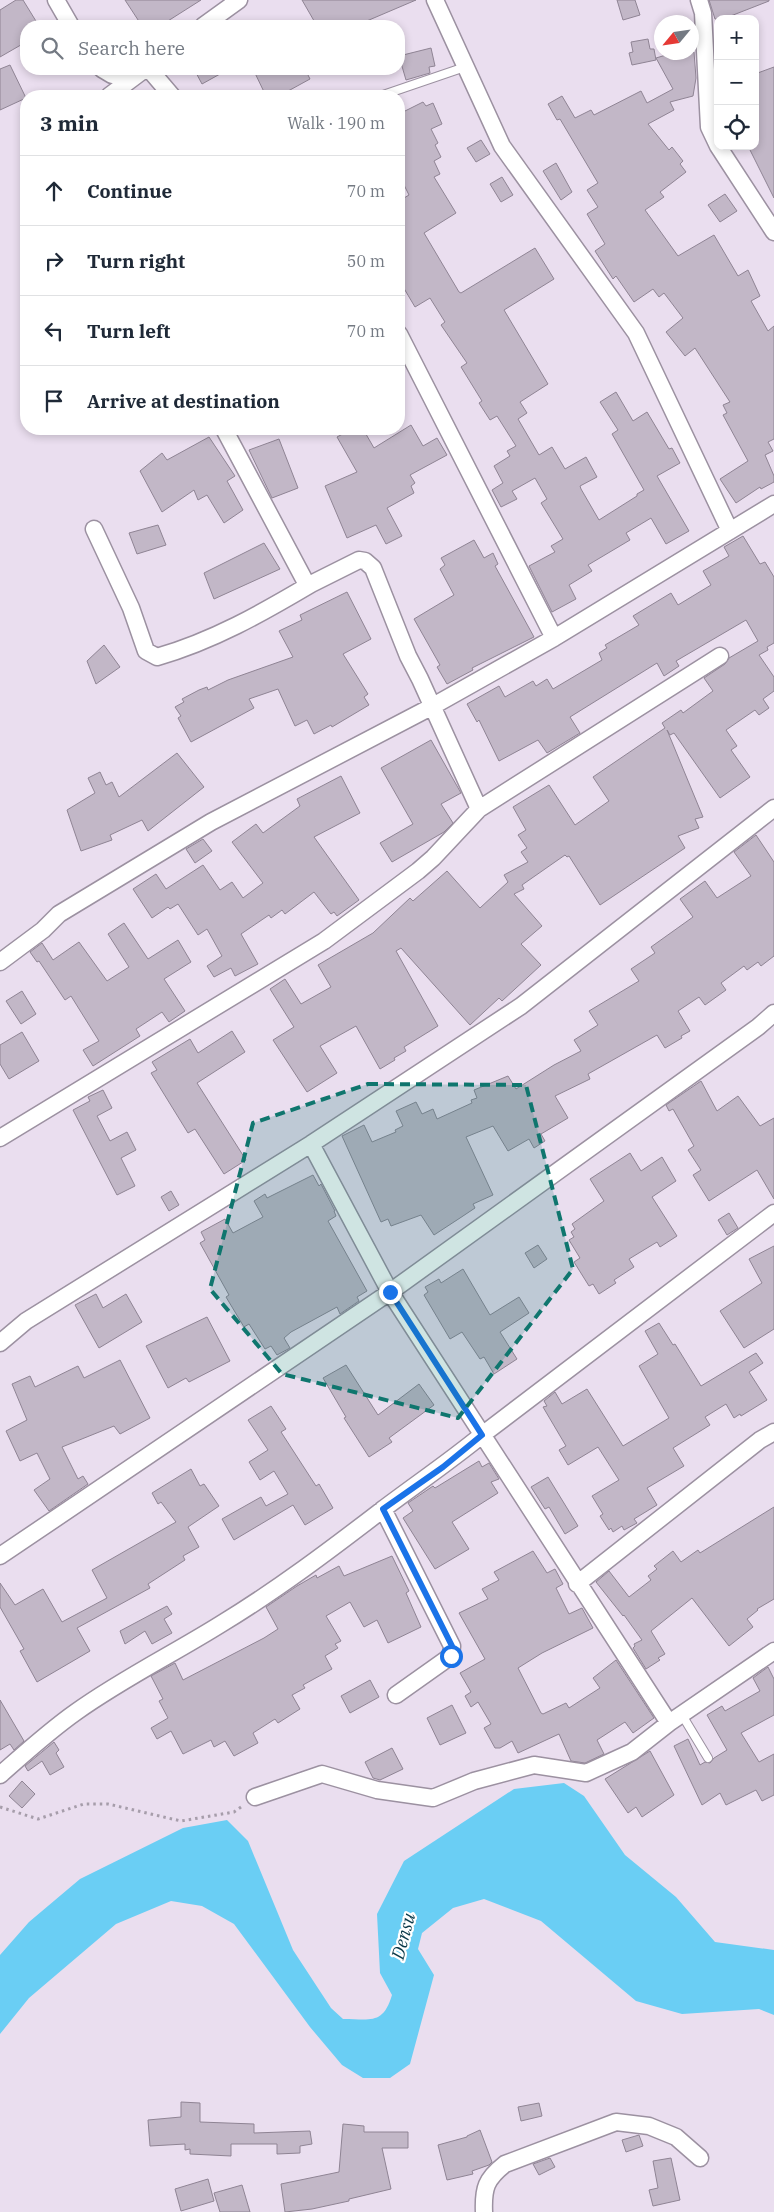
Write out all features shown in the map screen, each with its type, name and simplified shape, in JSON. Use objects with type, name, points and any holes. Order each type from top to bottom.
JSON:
[{"type":"street","points":[[56,0],[68,20]]},
{"type":"street","points":[[211,20],[239,0]]},
{"type":"street","points":[[435,0],[508,156],[636,333],[730,531]]},
{"type":"street","points":[[699,0],[703,13],[709,127],[714,138]]},
{"type":"street","points":[[117,90],[137,75]]},
{"type":"street","points":[[149,75],[166,90]]},
{"type":"street","points":[[721,150],[774,232]]},
{"type":"street","points":[[405,346],[554,638]]},
{"type":"street","points":[[227,435],[301,575],[305,581],[311,584]]},
{"type":"street","points":[[0,962],[43,930],[59,914],[211,822],[433,706],[554,638],[774,504]]},
{"type":"street","points":[[94,529],[131,608],[146,651],[157,658],[176,652],[248,621],[311,584],[359,560],[373,568],[408,656],[433,706],[479,809]]},
{"type":"street","points":[[0,1138],[324,941],[418,871],[433,858],[479,809],[720,656]]},
{"type":"street","points":[[0,1343],[26,1320],[311,1144],[521,1006],[774,808]]},
{"type":"street","points":[[0,1556],[390,1292],[750,1033],[774,1013]]},
{"type":"street","points":[[311,1144],[390,1292],[577,1584],[675,1719]]},
{"type":"street","points":[[0,1775],[49,1732],[77,1711],[149,1665],[222,1624],[333,1548],[383,1509],[443,1467],[482,1435],[774,1213]]},
{"type":"street","points":[[577,1584],[745,1452],[774,1432]]},
{"type":"street","points":[[383,1509],[452,1646],[451,1656],[396,1695]]},
{"type":"street","points":[[255,1797],[322,1774],[377,1790],[433,1798],[474,1781],[534,1765],[586,1773],[632,1752],[675,1719],[774,1651]]},
{"type":"street","points":[[484,2212],[484,2191],[492,2174],[505,2164],[616,2122],[656,2128],[676,2138],[700,2158]]},
{"type":"lane","points":[[398,90],[466,67]]},
{"type":"lane","points":[[675,1719],[708,1758]]},
{"type":"path","points":[[0,1807],[38,1820],[84,1804],[108,1804],[181,1821],[234,1812],[255,1797]]},
{"type":"highlighted area","points":[[368,1084],[526,1085],[573,1269],[458,1418],[282,1374],[210,1289],[253,1123]]},
{"type":"water","name":"Densu","points":[[564,1783],[584,1796],[625,1855],[676,1897],[715,1942],[774,1950],[774,2015],[759,2009],[682,2014],[636,2001],[541,1921],[484,1899],[453,1908],[422,1933],[418,1949],[434,1975],[410,2064],[390,2078],[363,2078],[342,2065],[310,2027],[234,1924],[202,1906],[171,1901],[116,1924],[29,1998],[0,2034],[0,1955],[29,1922],[80,1879],[183,1828],[227,1820],[248,1841],[293,1950],[331,2008],[343,2019],[368,2019],[380,2016],[392,1995],[380,1973],[377,1914],[404,1861],[514,1789]]},
{"type":"building","points":[[16,0],[23,0],[35,20],[20,20],[20,45],[0,57],[0,10]]},
{"type":"building","points":[[125,0],[201,0],[169,20],[138,20]]},
{"type":"building","points":[[302,0],[416,0],[369,20],[314,20]]},
{"type":"building","points":[[617,0],[635,0],[640,15],[623,20]]},
{"type":"building","points":[[709,0],[769,0],[733,15],[714,16]]},
{"type":"building","points":[[648,39],[650,49],[654,49],[654,60],[656,60],[632,65],[629,53],[633,52],[631,42]]},
{"type":"building","points":[[431,48],[435,66],[429,67],[430,73],[406,80],[405,54]]},
{"type":"building","points":[[657,60],[695,60],[696,78],[693,96],[670,102],[674,110],[648,124],[669,150],[672,147],[683,161],[680,164],[686,172],[660,192],[664,197],[645,210],[678,256],[714,235],[738,276],[748,270],[760,296],[751,301],[768,331],[774,326],[774,439],[768,442],[773,451],[765,455],[774,476],[774,482],[761,489],[760,487],[736,503],[720,479],[748,461],[723,415],[727,413],[723,405],[730,402],[695,348],[685,356],[666,332],[683,318],[664,293],[659,297],[653,289],[634,302],[616,276],[613,279],[595,251],[605,244],[587,214],[598,207],[587,190],[598,183],[560,119],[557,120],[548,104],[562,96],[575,118],[591,110],[594,115],[641,91],[647,103],[673,89]]},
{"type":"building","points":[[10,65],[22,90],[20,90],[20,101],[0,110],[0,69]]},
{"type":"building","points":[[774,67],[774,198],[750,150],[759,150],[759,73]]},
{"type":"building","points":[[197,75],[218,75],[202,84]]},
{"type":"building","points":[[256,75],[308,75],[310,79],[290,90],[263,90]]},
{"type":"building","points":[[423,102],[426,106],[433,103],[442,124],[431,129],[438,143],[435,145],[441,157],[434,161],[440,174],[434,177],[456,213],[424,233],[459,292],[461,293],[535,248],[554,279],[504,310],[548,384],[520,402],[527,413],[518,419],[539,455],[552,447],[565,469],[586,457],[597,477],[580,486],[599,520],[637,496],[637,494],[644,490],[612,434],[618,430],[600,402],[616,392],[633,421],[647,412],[669,449],[672,448],[680,463],[657,476],[689,531],[666,544],[651,518],[626,533],[630,540],[588,565],[592,571],[569,585],[576,599],[552,612],[529,566],[555,552],[551,546],[563,539],[541,503],[547,499],[535,478],[512,491],[517,499],[501,507],[492,490],[503,483],[494,466],[510,456],[507,451],[516,446],[497,416],[490,420],[479,403],[482,401],[461,367],[467,363],[441,325],[445,322],[430,298],[415,307],[405,290],[405,197],[409,195],[405,187],[405,111]]},
{"type":"building","points":[[481,140],[490,154],[476,162],[467,148]]},
{"type":"building","points":[[556,163],[572,192],[561,200],[543,171]]},
{"type":"building","points":[[502,177],[513,195],[501,202],[490,184]]},
{"type":"building","points":[[725,194],[737,211],[720,222],[708,205]]},
{"type":"building","points":[[411,425],[423,446],[437,438],[447,455],[410,475],[415,483],[411,486],[414,493],[387,508],[402,536],[386,544],[376,525],[347,538],[325,486],[357,472],[337,437],[341,435],[366,435],[374,448],[395,435],[405,435],[405,429]]},
{"type":"building","points":[[209,437],[235,476],[227,481],[243,510],[224,523],[207,495],[198,500],[194,490],[162,512],[140,471],[162,453],[167,460]]},
{"type":"building","points":[[279,439],[298,488],[272,498],[249,450]]},
{"type":"building","points":[[158,525],[166,545],[137,554],[129,533]]},
{"type":"building","points":[[743,536],[760,564],[765,562],[774,577],[774,643],[767,647],[768,650],[759,655],[774,677],[774,691],[763,699],[769,708],[759,715],[755,710],[726,730],[737,746],[731,750],[750,777],[720,798],[674,733],[670,735],[667,730],[703,817],[695,819],[699,828],[678,836],[685,848],[600,905],[569,856],[565,855],[522,885],[524,889],[514,894],[542,926],[521,944],[541,965],[502,1001],[499,998],[470,1025],[401,948],[396,951],[438,1026],[404,1047],[406,1051],[380,1069],[356,1026],[320,1046],[337,1073],[307,1092],[273,1040],[294,1027],[270,989],[285,979],[301,1004],[331,987],[318,965],[373,933],[410,898],[413,901],[447,871],[480,908],[508,882],[504,875],[528,862],[521,852],[527,848],[518,835],[526,830],[513,807],[549,785],[575,825],[609,801],[593,777],[665,728],[662,723],[681,710],[683,713],[713,691],[704,678],[725,664],[729,658],[758,641],[746,620],[676,661],[679,666],[664,676],[657,663],[570,717],[580,733],[547,753],[538,740],[499,761],[479,720],[477,722],[467,704],[499,686],[505,697],[533,681],[536,686],[547,679],[553,689],[602,660],[599,653],[607,648],[605,645],[639,625],[633,616],[671,593],[678,605],[711,585],[703,571],[729,556],[724,547]]},
{"type":"building","points":[[474,540],[484,558],[493,553],[498,564],[495,566],[534,637],[472,668],[473,670],[447,684],[437,667],[440,665],[414,619],[454,595],[440,569],[445,565],[441,558]]},
{"type":"building","points":[[264,543],[280,569],[214,599],[204,573]]},
{"type":"building","points":[[347,592],[371,639],[343,654],[368,694],[364,697],[369,705],[332,727],[331,725],[314,734],[307,720],[295,726],[278,689],[249,699],[254,708],[191,742],[178,718],[181,716],[175,707],[184,702],[182,699],[199,690],[207,687],[208,690],[228,680],[293,657],[279,631],[302,620],[300,615]]},
{"type":"building","points":[[104,645],[120,667],[96,684],[87,661]]},
{"type":"building","points":[[431,740],[461,793],[441,804],[453,823],[444,832],[392,862],[380,843],[413,824],[381,768]]},
{"type":"building","points":[[177,753],[204,787],[148,831],[142,820],[110,835],[112,840],[81,851],[67,810],[95,793],[88,778],[100,772],[106,785],[112,782],[119,797]]},
{"type":"building","points":[[341,776],[360,813],[314,837],[359,900],[337,916],[334,912],[331,914],[314,892],[285,914],[282,910],[271,918],[269,915],[241,934],[258,964],[235,976],[231,968],[214,977],[207,966],[222,956],[207,929],[198,935],[178,904],[170,909],[168,907],[152,918],[133,889],[156,874],[166,889],[203,865],[220,890],[232,882],[243,898],[263,883],[232,842],[256,824],[263,833],[300,806],[297,799]]},
{"type":"building","points":[[756,835],[774,862],[774,956],[761,966],[758,962],[747,970],[744,966],[721,983],[726,990],[705,1005],[699,997],[678,1011],[690,1031],[681,1036],[682,1038],[665,1048],[657,1035],[588,1074],[590,1079],[555,1096],[568,1118],[541,1134],[545,1141],[534,1148],[529,1139],[508,1151],[493,1126],[466,1137],[493,1195],[473,1204],[475,1208],[434,1235],[421,1215],[391,1226],[388,1219],[381,1222],[342,1136],[364,1125],[372,1142],[396,1132],[395,1130],[403,1126],[396,1111],[416,1102],[422,1114],[433,1109],[437,1119],[472,1103],[471,1100],[477,1098],[474,1090],[508,1076],[516,1089],[554,1065],[581,1051],[574,1040],[598,1025],[589,1011],[639,981],[631,969],[655,953],[651,947],[693,917],[680,899],[705,881],[717,898],[751,876],[734,852]]},
{"type":"building","points":[[203,839],[212,851],[195,863],[186,849]]},
{"type":"building","points":[[124,923],[148,959],[178,940],[191,962],[164,979],[185,1011],[169,1022],[162,1012],[136,1029],[140,1036],[93,1066],[83,1050],[99,1041],[71,996],[65,1000],[39,961],[37,962],[30,952],[42,943],[53,960],[79,942],[107,981],[129,967],[108,934]]},
{"type":"building","points":[[22,991],[36,1014],[21,1024],[6,1001]]},
{"type":"building","points":[[232,1031],[245,1052],[197,1083],[246,1160],[224,1174],[195,1129],[188,1133],[151,1073],[157,1070],[152,1062],[190,1039],[198,1053]]},
{"type":"building","points":[[22,1032],[39,1061],[9,1079],[0,1064],[0,1045]]},
{"type":"building","points":[[701,1081],[717,1111],[738,1096],[760,1126],[774,1118],[774,1199],[757,1170],[709,1201],[693,1175],[701,1170],[688,1150],[694,1146],[673,1109],[669,1111],[666,1105]]},
{"type":"building","points":[[103,1090],[112,1108],[97,1116],[110,1141],[127,1132],[136,1150],[121,1158],[135,1186],[117,1195],[73,1110],[90,1101],[88,1097]]},
{"type":"building","points":[[630,1153],[641,1171],[662,1157],[676,1181],[652,1197],[677,1236],[660,1247],[657,1242],[629,1259],[634,1267],[614,1280],[616,1283],[599,1294],[593,1284],[589,1286],[574,1262],[580,1258],[569,1240],[574,1237],[571,1232],[575,1229],[572,1224],[604,1201],[590,1179]]},
{"type":"building","points":[[313,1175],[319,1186],[321,1184],[335,1211],[336,1216],[328,1221],[367,1291],[357,1297],[359,1301],[340,1314],[337,1307],[291,1332],[284,1338],[290,1348],[277,1355],[271,1346],[265,1349],[249,1324],[244,1327],[226,1297],[229,1295],[200,1243],[205,1240],[201,1232],[225,1219],[233,1233],[263,1217],[254,1201],[265,1194],[267,1198]]},
{"type":"building","points":[[171,1191],[179,1205],[169,1211],[161,1197]]},
{"type":"building","points":[[729,1213],[738,1228],[727,1235],[718,1220]]},
{"type":"building","points":[[538,1245],[547,1259],[534,1268],[525,1253]]},
{"type":"building","points":[[774,1246],[774,1329],[744,1348],[720,1311],[762,1283],[749,1259]]},
{"type":"building","points":[[463,1269],[490,1315],[519,1297],[529,1313],[500,1332],[517,1359],[494,1374],[484,1357],[480,1359],[462,1332],[450,1339],[424,1295],[428,1292],[425,1287],[439,1279],[441,1283]]},
{"type":"building","points":[[96,1294],[103,1308],[126,1294],[142,1322],[99,1348],[75,1305]]},
{"type":"building","points":[[207,1317],[230,1361],[189,1382],[186,1378],[168,1388],[146,1346]]},
{"type":"building","points":[[659,1323],[673,1345],[675,1344],[701,1386],[756,1353],[763,1363],[749,1372],[767,1400],[741,1416],[740,1414],[734,1418],[726,1404],[705,1417],[710,1425],[673,1448],[684,1466],[647,1488],[657,1505],[634,1519],[637,1523],[624,1530],[622,1526],[613,1532],[611,1528],[609,1530],[600,1516],[603,1514],[592,1496],[619,1480],[598,1447],[568,1465],[559,1450],[566,1446],[543,1407],[547,1406],[544,1401],[555,1392],[562,1404],[587,1389],[623,1446],[669,1418],[639,1366],[658,1354],[645,1331]]},
{"type":"building","points":[[120,1360],[150,1418],[120,1434],[114,1426],[62,1447],[78,1479],[83,1476],[88,1484],[49,1511],[34,1490],[50,1479],[37,1453],[20,1461],[6,1431],[27,1420],[12,1384],[30,1376],[35,1387],[78,1366],[84,1378]]},
{"type":"building","points":[[346,1365],[378,1415],[419,1384],[434,1405],[389,1438],[392,1442],[369,1457],[344,1418],[346,1417],[323,1378]]},
{"type":"building","points":[[271,1406],[286,1429],[281,1432],[316,1486],[319,1484],[333,1508],[305,1525],[293,1505],[234,1540],[222,1519],[261,1497],[266,1506],[288,1494],[274,1471],[260,1480],[249,1462],[268,1450],[248,1420]]},
{"type":"building","points":[[479,1461],[482,1467],[489,1463],[499,1479],[491,1482],[498,1493],[452,1522],[469,1549],[435,1569],[403,1518],[413,1511],[408,1503],[433,1486],[435,1488]]},
{"type":"building","points":[[191,1469],[200,1486],[204,1484],[219,1506],[188,1527],[199,1547],[183,1556],[185,1560],[148,1584],[150,1588],[77,1628],[90,1651],[37,1682],[20,1651],[24,1649],[0,1607],[0,1583],[15,1605],[43,1589],[62,1622],[107,1598],[92,1570],[176,1522],[161,1502],[158,1504],[152,1493]]},
{"type":"building","points":[[548,1477],[578,1526],[565,1534],[549,1507],[545,1509],[531,1487]]},
{"type":"building","points":[[774,1507],[774,1599],[757,1609],[747,1619],[753,1627],[729,1646],[692,1598],[651,1631],[665,1654],[658,1658],[660,1660],[646,1669],[633,1648],[634,1644],[642,1640],[596,1582],[609,1571],[629,1597],[651,1580],[648,1576],[657,1569],[654,1566],[673,1551],[681,1562],[698,1550],[700,1553]]},
{"type":"building","points":[[533,1551],[547,1573],[555,1569],[563,1584],[556,1588],[569,1614],[582,1608],[593,1628],[542,1653],[518,1668],[541,1713],[543,1714],[566,1703],[569,1708],[600,1688],[593,1678],[616,1660],[654,1718],[633,1733],[625,1722],[597,1740],[604,1754],[585,1763],[571,1761],[559,1734],[518,1753],[512,1741],[500,1748],[495,1748],[484,1728],[491,1724],[478,1702],[471,1707],[465,1696],[471,1692],[460,1673],[485,1659],[459,1613],[488,1599],[482,1589],[499,1580],[494,1572]]},
{"type":"building","points":[[392,1556],[409,1591],[406,1593],[421,1627],[388,1643],[377,1620],[364,1627],[350,1602],[326,1616],[341,1641],[335,1644],[338,1648],[325,1656],[332,1669],[303,1685],[305,1688],[292,1695],[300,1709],[278,1723],[275,1719],[253,1733],[258,1743],[234,1756],[225,1741],[214,1747],[211,1740],[183,1754],[171,1731],[157,1739],[151,1728],[168,1718],[159,1701],[163,1699],[151,1676],[175,1663],[183,1680],[278,1629],[266,1607],[297,1586],[316,1575],[317,1578],[339,1566],[344,1576]]},
{"type":"building","points":[[167,1606],[172,1614],[164,1619],[172,1633],[152,1644],[145,1631],[125,1644],[120,1631]]},
{"type":"building","points":[[768,1667],[774,1679],[774,1715],[741,1733],[759,1762],[774,1754],[774,1795],[762,1801],[756,1790],[726,1805],[720,1793],[702,1805],[674,1746],[688,1739],[700,1765],[705,1762],[710,1763],[714,1758],[727,1750],[707,1715],[722,1706],[725,1711],[760,1691],[753,1678]]},
{"type":"building","points":[[370,1680],[379,1697],[350,1713],[341,1696]]},
{"type":"building","points":[[0,1700],[24,1741],[14,1750],[10,1744],[0,1750]]},
{"type":"building","points":[[452,1705],[466,1733],[440,1745],[427,1718]]},
{"type":"building","points":[[54,1742],[59,1750],[56,1753],[64,1767],[50,1775],[42,1761],[28,1771],[25,1766]]},
{"type":"building","points":[[392,1748],[403,1769],[380,1780],[373,1778],[365,1762]]},
{"type":"building","points":[[650,1751],[674,1795],[642,1817],[636,1807],[628,1813],[605,1779]]},
{"type":"building","points":[[22,1781],[35,1794],[22,1808],[9,1796]]},
{"type":"building","points":[[181,2102],[200,2103],[200,2122],[254,2124],[254,2133],[310,2131],[312,2144],[300,2146],[300,2153],[277,2154],[277,2144],[231,2144],[231,2156],[190,2154],[190,2149],[185,2150],[185,2144],[150,2146],[148,2120],[181,2117]]},
{"type":"building","points":[[539,2103],[542,2116],[521,2121],[518,2107]]},
{"type":"building","points":[[343,2124],[364,2126],[364,2132],[408,2132],[408,2148],[382,2148],[391,2189],[349,2199],[349,2201],[312,2209],[285,2212],[281,2184],[339,2172]]},
{"type":"building","points":[[480,2130],[492,2162],[489,2165],[472,2171],[473,2174],[447,2180],[438,2145],[467,2137]]},
{"type":"building","points":[[639,2135],[643,2146],[626,2152],[622,2140]]},
{"type":"building","points":[[550,2158],[555,2167],[539,2175],[533,2164]]},
{"type":"building","points":[[671,2158],[680,2200],[653,2206],[649,2190],[658,2188],[653,2161]]},
{"type":"building","points":[[208,2179],[214,2201],[181,2211],[175,2189]]},
{"type":"building","points":[[242,2185],[250,2212],[220,2212],[214,2193]]},
{"type":"route","points":[[390,1292],[482,1435],[443,1467],[383,1509],[452,1646],[451,1656]]}]
